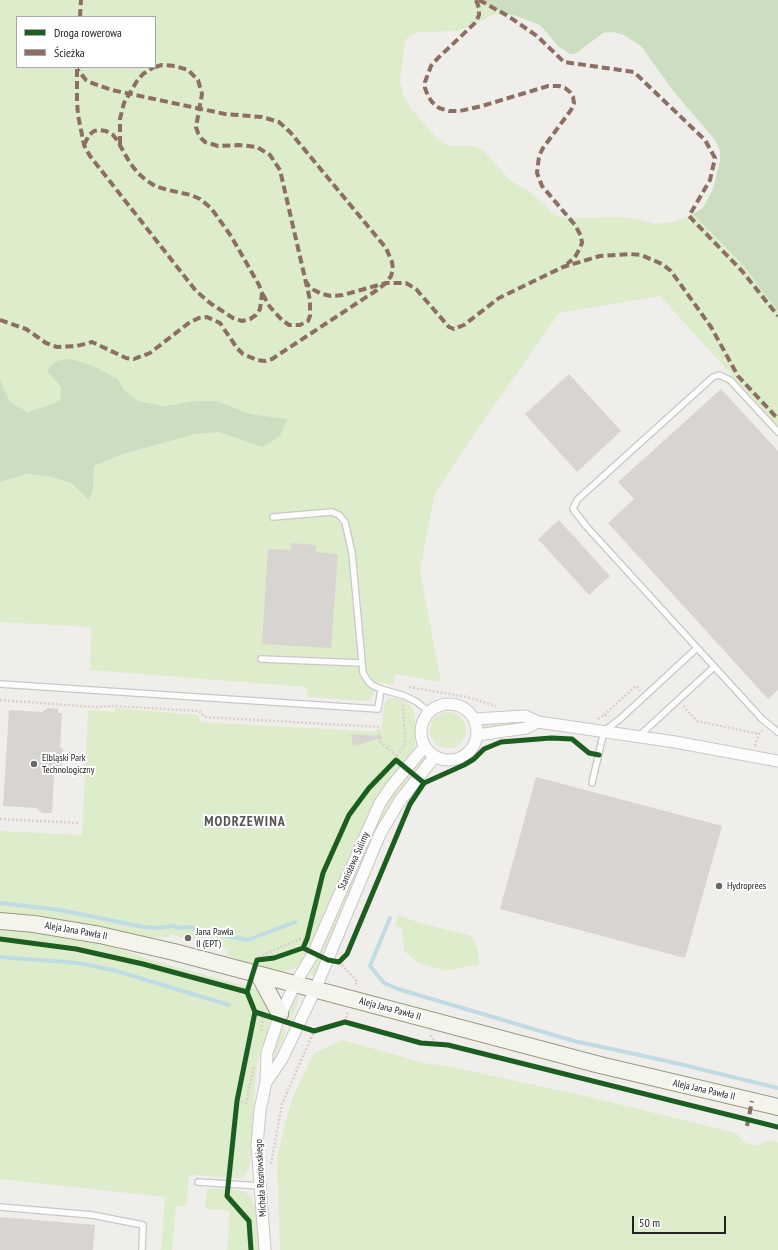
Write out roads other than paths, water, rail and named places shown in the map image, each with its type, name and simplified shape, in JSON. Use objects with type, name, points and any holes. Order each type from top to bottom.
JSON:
[{"type":"street","points":[[448,703],[459,705],[468,710],[474,719],[477,727],[475,744],[462,757],[444,759],[435,756],[429,752],[421,738],[421,728],[424,719],[429,712],[438,706],[448,703]]},
{"type":"street","points":[[474,719],[525,716],[538,722],[675,742],[778,761]]},
{"type":"street","points":[[477,735],[526,728],[538,722]]},
{"type":"street","name":"Stanisława Sulimy","points":[[295,984],[313,954],[380,803],[391,787],[425,746]]},
{"type":"street","name":"Stanisława Sulimy","points":[[315,990],[380,834],[399,802],[435,756]]},
{"type":"street","name":"Aleja Jana Pawła II","points":[[0,921],[34,924],[100,935],[174,952],[258,968],[295,984],[315,990],[600,1065],[778,1107]]},
{"type":"street","points":[[258,968],[280,1014]]},
{"type":"street","name":"Michała Rosnowskiego","points":[[265,1250],[257,1145],[260,1110],[266,1082],[267,1053],[280,1014],[295,984]]},
{"type":"street","name":"Michała Rosnowskiego","points":[[266,1082],[282,1059],[315,990]]},
{"type":"lane","points":[[778,432],[730,380],[719,375],[713,377],[577,500],[573,509],[586,526],[714,667],[762,719],[778,732]]},
{"type":"lane","points":[[273,517],[332,512],[339,515],[345,522],[352,553],[363,673],[368,681],[381,690],[405,696],[417,702],[429,712]]},
{"type":"lane","points":[[592,783],[604,731],[620,719],[697,648]]},
{"type":"lane","points":[[261,659],[362,663]]},
{"type":"lane","points":[[638,737],[714,667]]},
{"type":"lane","points":[[0,684],[378,709],[381,690]]},
{"type":"lane","points":[[198,1182],[260,1186]]},
{"type":"lane","points":[[0,1207],[92,1215],[143,1224],[142,1250]]},
{"type":"waterway","points":[[0,903],[60,910],[144,927],[190,927],[208,933],[248,940],[295,922]]},
{"type":"waterway","points":[[390,918],[370,966],[384,983],[398,989],[574,1041],[667,1061],[778,1088]]},
{"type":"waterway","points":[[0,957],[78,963],[113,970],[229,1005]]},
{"type":"place","name":"Elbląski Park Technologiczny","points":[[34,764]]},
{"type":"place","name":"Hydroprees","points":[[719,886]]},
{"type":"place","name":"Jana Pawła II (EPT)","points":[[188,938]]},
{"type":"district","name":"MODRZEWINA","points":[[245,822]]}]
